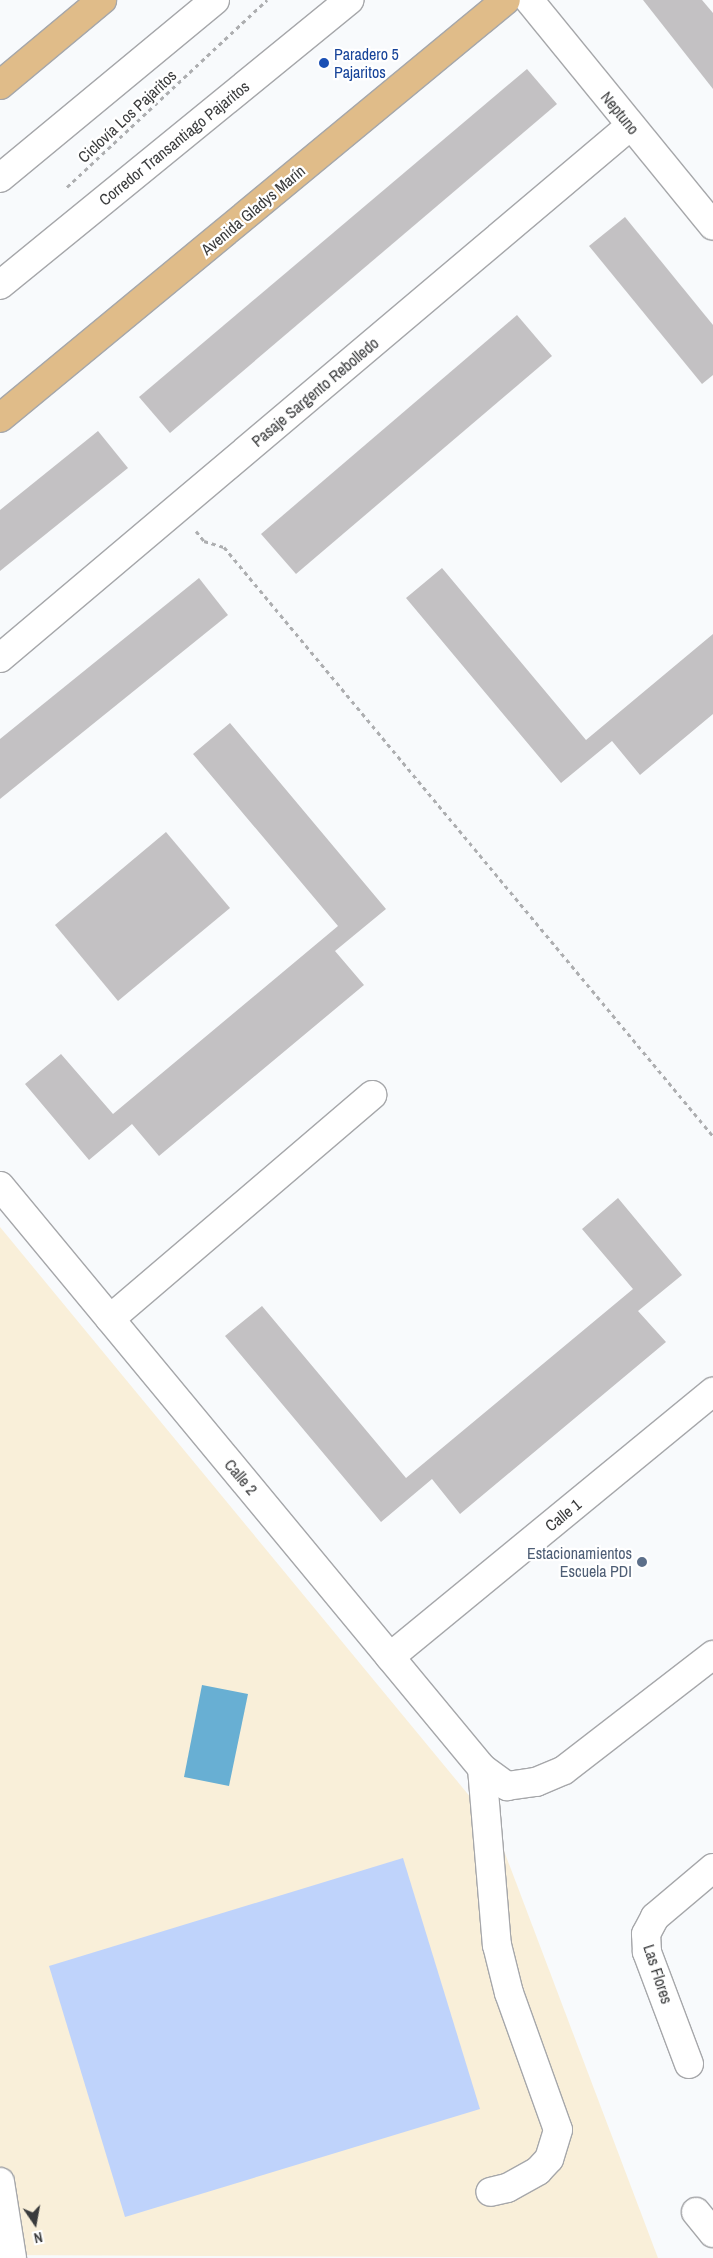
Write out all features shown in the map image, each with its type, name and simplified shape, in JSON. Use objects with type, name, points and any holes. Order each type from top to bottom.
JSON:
[{"type":"main road","points":[[0,85],[102,0]]},
{"type":"main road","name":"Avenida Gladys Marín","points":[[0,418],[506,0]]},
{"type":"street","points":[[0,178],[216,0]]},
{"type":"street","name":"Corredor Transantiago Pajaritos","points":[[0,285],[348,0]]},
{"type":"street","name":"Neptuno","points":[[529,0],[713,226]]},
{"type":"street","name":"Pasaje Sargento Rebolledo","points":[[0,658],[630,126]]},
{"type":"street","points":[[110,1319],[372,1095]]},
{"type":"street","name":"Calle 2","points":[[0,1186],[482,1768],[507,1786],[551,1778],[713,1655]]},
{"type":"street","name":"Calle 1","points":[[390,1657],[713,1392]]},
{"type":"street","points":[[482,1768],[497,1945],[509,1992],[558,2130],[549,2158],[538,2171],[515,2185],[490,2192]]},
{"type":"street","name":"Las Flores","points":[[689,2064],[648,1952],[646,1934],[655,1917],[710,1877]]},
{"type":"street","points":[[0,2182],[12,2258]]},
{"type":"street","points":[[696,2212],[713,2233]]},
{"type":"path","name":"Ciclovía Los Pajaritos","points":[[60,194],[268,0]]},
{"type":"path","points":[[178,508],[204,541],[224,547],[713,1136]]},
{"type":"shaded area","points":[[0,1227],[495,1827],[658,2258],[0,2255]]},
{"type":"shaded area","points":[[202,1685],[248,1694],[229,1786],[184,1777]]},
{"type":"shaded area","points":[[403,1858],[480,2109],[125,2217],[49,1966]]},
{"type":"building","points":[[643,0],[702,0],[713,13],[713,89]]},
{"type":"building","points":[[527,69],[557,104],[170,433],[139,397]]},
{"type":"building","points":[[625,217],[713,325],[713,375],[702,384],[589,246]]},
{"type":"building","points":[[517,315],[552,356],[296,574],[261,534]]},
{"type":"building","points":[[98,431],[128,468],[0,571],[0,510]]},
{"type":"building","points":[[442,568],[586,740],[713,634],[713,714],[640,775],[612,741],[561,783],[406,598]]},
{"type":"building","points":[[199,578],[228,615],[0,799],[0,739]]},
{"type":"building","points":[[230,723],[386,909],[335,951],[364,985],[159,1156],[132,1124],[89,1160],[25,1084],[61,1054],[113,1114],[338,926],[193,754]]},
{"type":"building","points":[[166,832],[230,908],[118,1001],[55,925]]},
{"type":"building","points":[[618,1198],[682,1275],[638,1311],[666,1342],[460,1514],[432,1479],[381,1522],[225,1336],[262,1306],[406,1478],[633,1289],[582,1229]]},
{"type":"place","name":"Paradero 5 Pajaritos","points":[[324,63]]},
{"type":"place","name":"Estacionamientos Escuela PDI","points":[[642,1562]]}]
